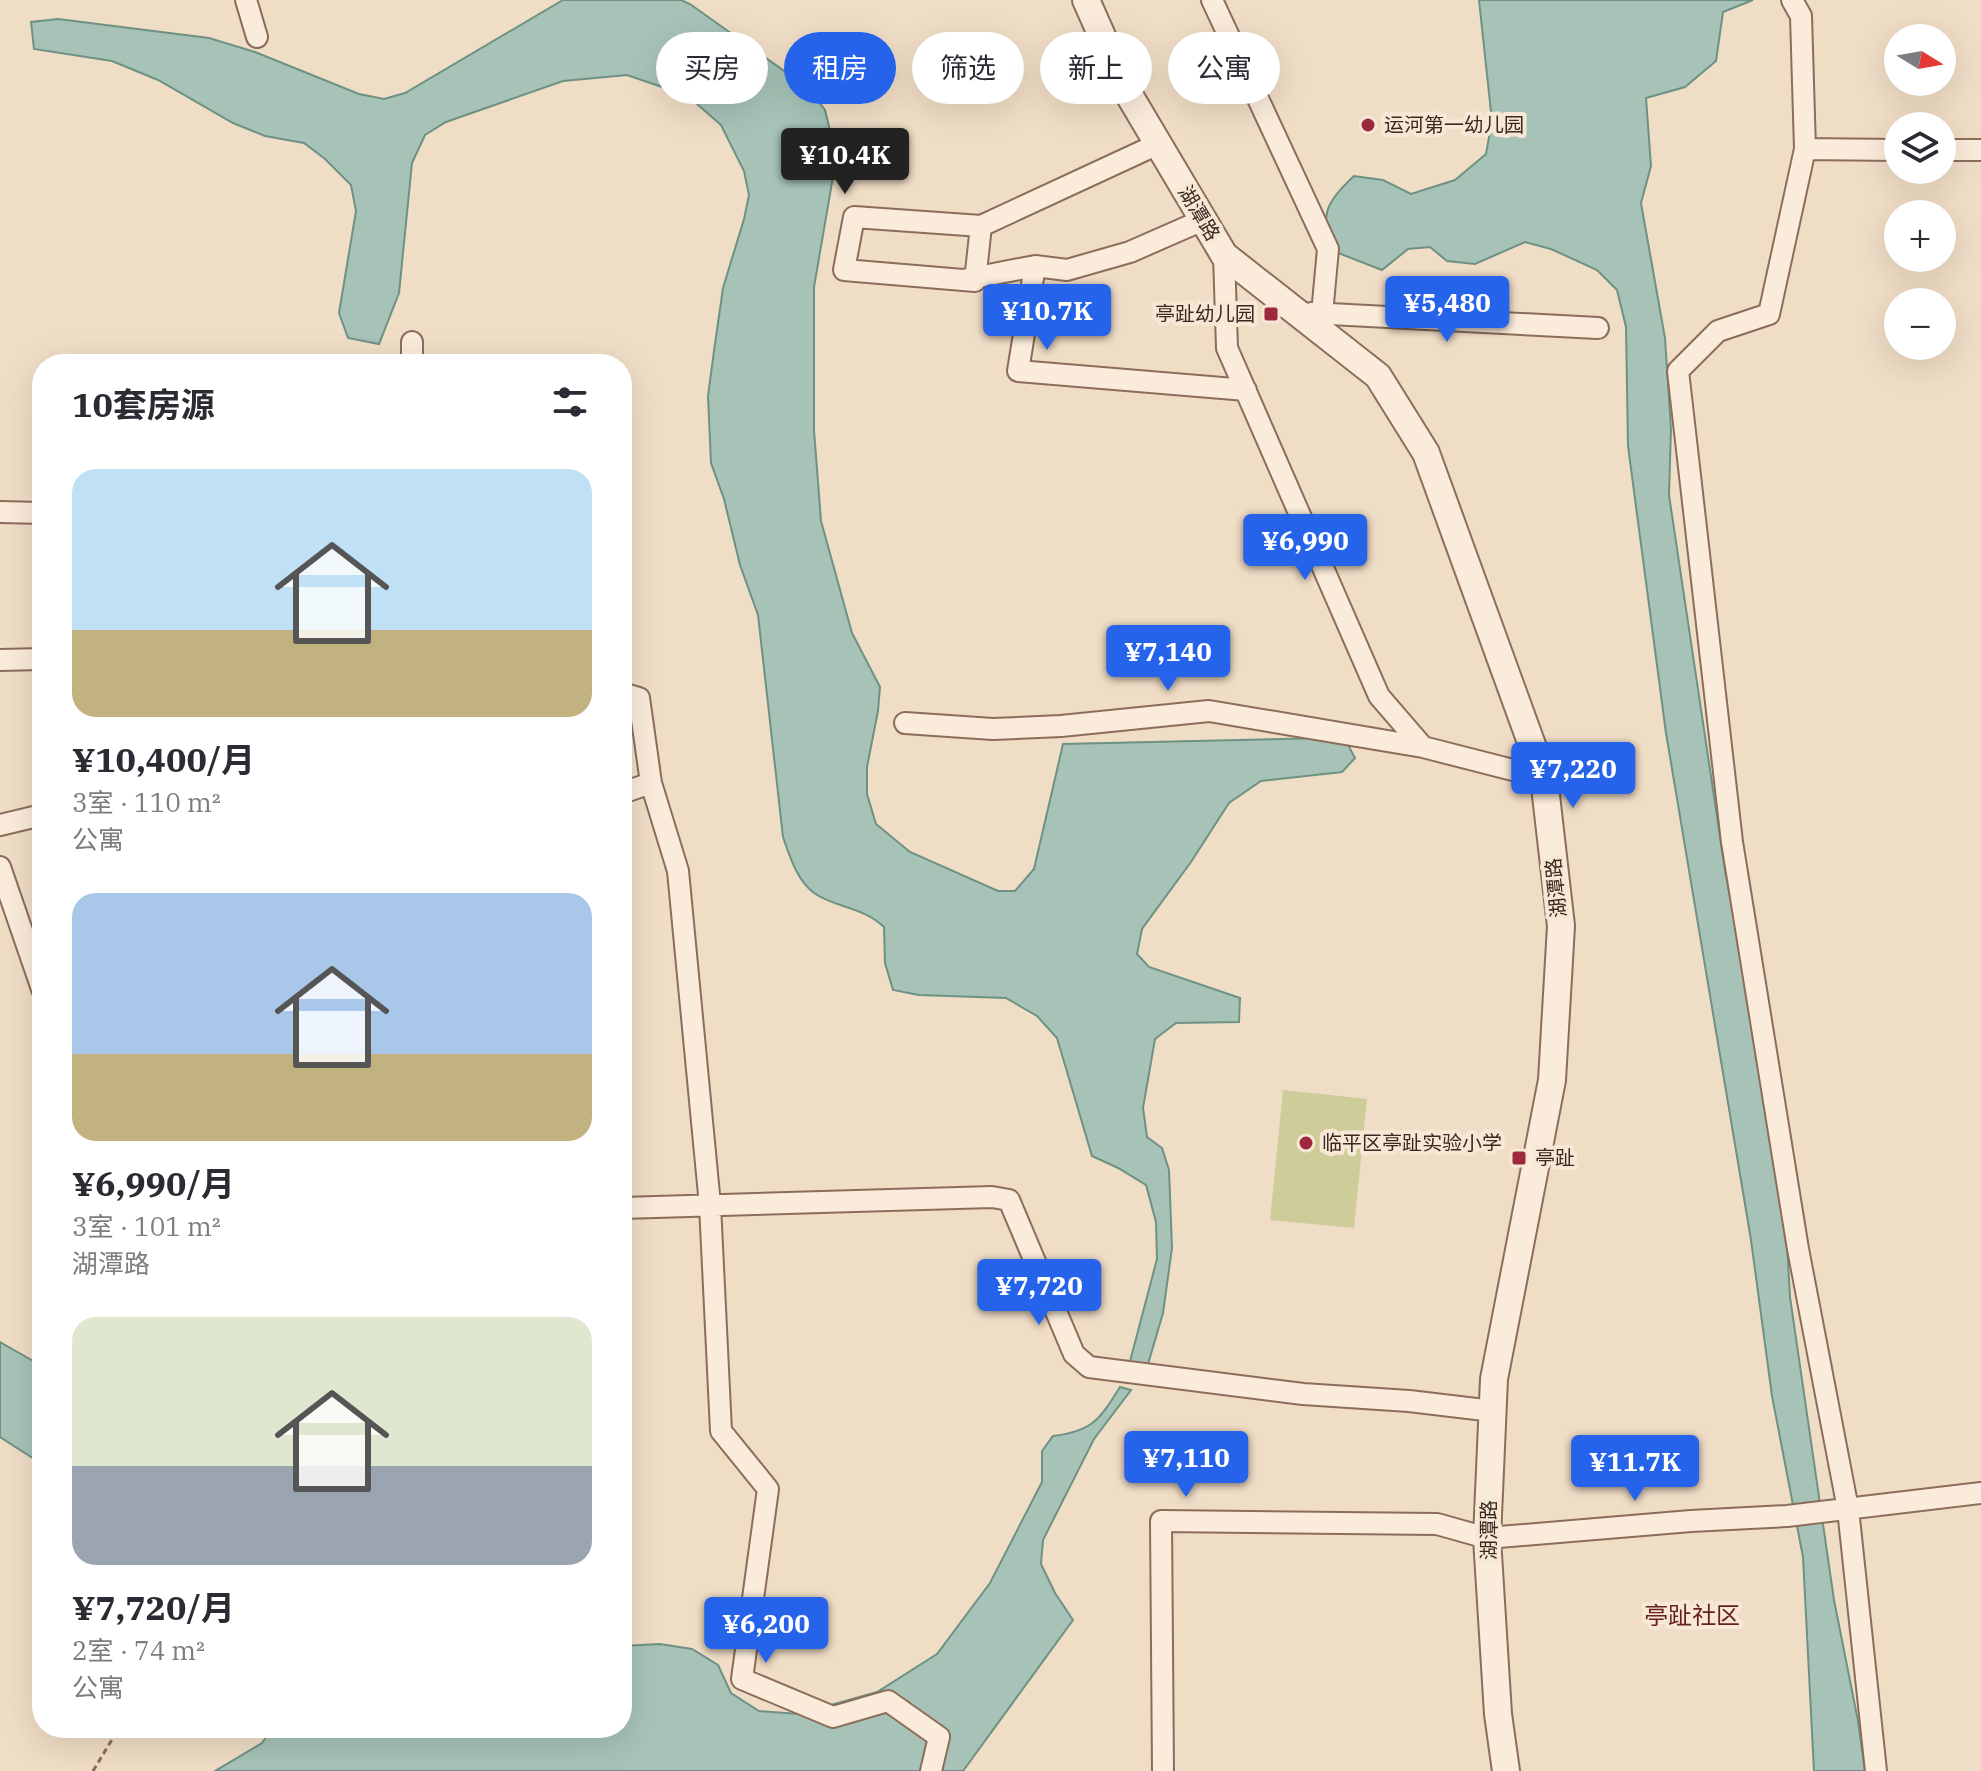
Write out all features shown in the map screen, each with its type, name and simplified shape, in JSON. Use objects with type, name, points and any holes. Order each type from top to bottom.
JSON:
[{"type":"street","points":[[246,0],[257,37]]},
{"type":"street","name":"湖潭路","points":[[1086,0],[1125,88],[1224,255],[1310,313],[1378,376],[1426,453],[1544,778],[1561,926],[1552,1080],[1494,1379],[1487,1538],[1498,1714],[1506,1771]]},
{"type":"street","points":[[1212,0],[1328,249],[1310,313],[1598,328]]},
{"type":"street","points":[[1792,0],[1801,16],[1805,149],[1769,314],[1718,331],[1678,371],[1732,842],[1798,1249],[1876,1771]]},
{"type":"street","points":[[1158,144],[981,226],[854,217],[844,270],[970,279],[1035,266],[1067,270],[1130,252],[1203,220]]},
{"type":"street","points":[[1805,149],[1884,150]]},
{"type":"street","points":[[1956,150],[1981,150]]},
{"type":"street","points":[[970,279],[981,226]]},
{"type":"street","points":[[1224,255],[1227,348],[1379,696],[1423,747]]},
{"type":"street","points":[[1035,266],[1018,371],[1246,390]]},
{"type":"street","points":[[412,342],[412,354]]},
{"type":"street","points":[[0,512],[32,513]]},
{"type":"street","points":[[0,660],[32,659]]},
{"type":"street","points":[[632,696],[639,698],[651,783],[678,871],[710,1205],[721,1431],[768,1489],[742,1679],[833,1717],[888,1701],[939,1737],[931,1771]]},
{"type":"street","points":[[905,723],[1020,728],[1209,711],[1423,747],[1544,778]]},
{"type":"street","points":[[632,790],[651,783]]},
{"type":"street","points":[[0,825],[32,817]]},
{"type":"street","points":[[0,867],[32,960]]},
{"type":"street","points":[[632,1208],[992,1197],[1009,1200],[1074,1354],[1089,1367],[1303,1394],[1409,1401],[1493,1411]]},
{"type":"street","points":[[1163,1771],[1161,1521],[1437,1524],[1487,1538],[1787,1516],[1981,1493]]},
{"type":"path","points":[[93,1771],[113,1738]]},
{"type":"shaded area","points":[[563,0],[681,0],[729,32],[656,32],[656,85],[627,75],[563,81],[446,122],[425,135],[412,163],[399,293],[379,344],[348,338],[339,313],[356,211],[351,185],[325,159],[304,143],[265,136],[233,123],[158,80],[112,61],[34,49],[31,22],[58,19],[209,38],[255,52],[359,94],[384,99],[405,93]]},
{"type":"shaded area","points":[[1479,0],[1753,0],[1723,12],[1716,61],[1685,87],[1646,98],[1651,166],[1641,203],[1665,338],[1671,429],[1669,495],[1725,870],[1783,1173],[1790,1297],[1834,1600],[1865,1771],[1814,1771],[1803,1557],[1772,1396],[1751,1240],[1666,733],[1628,446],[1626,327],[1617,290],[1597,270],[1551,249],[1525,242],[1475,264],[1447,261],[1430,247],[1408,249],[1382,270],[1328,249],[1328,208],[1337,193],[1354,176],[1383,180],[1411,194],[1455,180],[1486,154],[1492,121]]},
{"type":"shaded area","points":[[768,60],[784,71],[784,104],[820,104],[825,110],[832,139],[834,171],[814,287],[814,430],[821,521],[852,633],[880,687],[867,767],[867,794],[876,824],[910,852],[998,891],[1015,891],[1034,869],[1063,744],[1324,738],[1346,741],[1355,758],[1342,772],[1261,781],[1229,803],[1142,929],[1137,954],[1149,967],[1240,998],[1239,1022],[1176,1023],[1155,1039],[1143,1108],[1147,1137],[1162,1148],[1169,1170],[1172,1248],[1163,1313],[1146,1371],[1128,1369],[1157,1259],[1156,1222],[1146,1185],[1092,1156],[1057,1038],[1037,1016],[1006,998],[919,995],[893,990],[885,963],[884,927],[867,915],[831,902],[808,888],[791,860],[783,837],[758,615],[740,565],[724,499],[711,463],[708,396],[714,351],[723,288],[749,195],[744,171],[721,125],[697,104],[768,104]]},
{"type":"shaded area","points":[[1283,1090],[1367,1099],[1354,1228],[1270,1220]]},
{"type":"shaded area","points":[[0,1342],[32,1360],[32,1458],[0,1437]]},
{"type":"shaded area","points":[[1120,1387],[1131,1390],[1094,1439],[1043,1540],[1041,1564],[1073,1620],[963,1771],[215,1771],[265,1738],[632,1738],[632,1645],[660,1644],[692,1649],[718,1665],[731,1693],[759,1711],[799,1714],[877,1692],[937,1654],[990,1583],[1042,1482],[1042,1451],[1053,1436],[1087,1427],[1107,1407]]},
{"type":"place","name":"运河第一幼儿园","points":[[1368,125]]},
{"type":"place","name":"亭趾幼儿园","points":[[1271,314]]},
{"type":"place","name":"临平区亭趾实验小学","points":[[1306,1143]]},
{"type":"place","name":"亭趾","points":[[1519,1158]]},
{"type":"district","name":"亭趾社区","points":[[1692,1616]]}]
